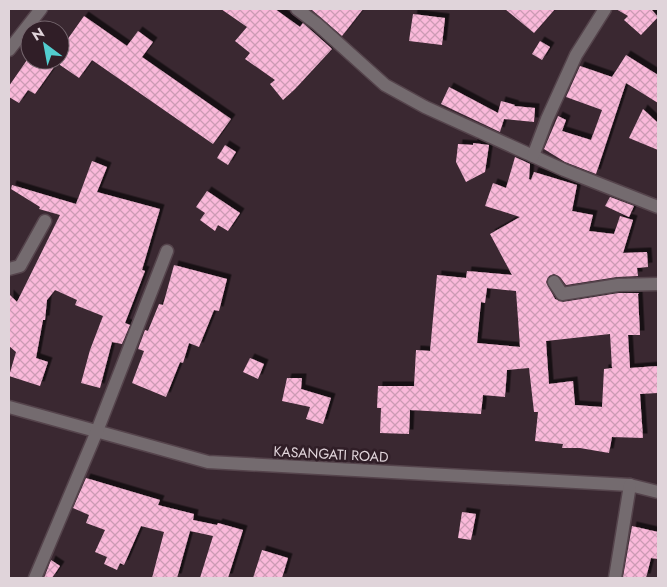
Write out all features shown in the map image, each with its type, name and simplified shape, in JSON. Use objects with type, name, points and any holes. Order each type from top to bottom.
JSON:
[{"type":"street","points":[[9,50],[41,9]]},
{"type":"street","points":[[297,9],[317,24],[385,85],[425,106],[564,170],[658,207]]},
{"type":"street","points":[[533,156],[547,119],[573,62],[605,9]]},
{"type":"street","points":[[9,269],[20,266],[44,221]]},
{"type":"street","points":[[35,578],[97,431],[166,251]]},
{"type":"street","points":[[554,282],[562,294],[618,285],[658,284]]},
{"type":"street","name":"KASANGATI ROAD","points":[[9,407],[208,462],[630,485],[658,492]]},
{"type":"street","points":[[615,578],[630,485]]},
{"type":"building","points":[[221,9],[275,9],[300,27],[303,23],[332,49],[283,100],[270,84],[275,80],[245,59],[250,53],[235,41],[247,27]]},
{"type":"building","points":[[312,9],[363,9],[342,36]]},
{"type":"building","points":[[505,9],[555,9],[534,33]]},
{"type":"building","points":[[616,9],[651,9],[658,17],[641,35],[624,20],[628,16]]},
{"type":"building","points":[[413,14],[445,18],[442,45],[409,41]]},
{"type":"building","points":[[84,16],[127,46],[138,31],[153,42],[142,57],[231,119],[213,144],[92,60],[79,78],[67,70],[70,70],[70,36]]},
{"type":"building","points":[[540,41],[550,47],[542,60],[532,54]]},
{"type":"building","points":[[626,55],[658,75],[658,103],[626,83],[596,174],[565,162],[544,149],[558,116],[566,120],[562,131],[591,140],[602,110],[566,97],[580,66],[612,77]]},
{"type":"building","points":[[20,70],[52,70],[35,94],[28,90],[19,103],[9,97],[9,86]]},
{"type":"building","points":[[449,87],[498,113],[501,101],[514,106],[535,108],[534,122],[504,119],[500,132],[441,104]]},
{"type":"building","points":[[643,109],[658,123],[658,150],[629,138]]},
{"type":"building","points":[[473,143],[489,145],[485,172],[466,182],[456,162],[458,144],[473,145]]},
{"type":"building","points":[[225,145],[236,152],[228,165],[217,158]]},
{"type":"building","points":[[515,157],[530,164],[529,179],[531,180],[534,172],[577,185],[572,211],[593,215],[589,231],[614,234],[620,216],[633,220],[623,253],[647,252],[648,267],[637,268],[638,276],[617,277],[566,285],[560,277],[554,274],[549,276],[546,282],[555,299],[563,302],[619,293],[639,293],[640,335],[628,335],[630,368],[657,366],[658,393],[640,394],[643,438],[612,437],[609,453],[580,448],[562,448],[563,444],[535,441],[538,412],[534,412],[529,368],[507,370],[505,397],[483,395],[481,414],[410,410],[409,434],[380,433],[381,408],[377,408],[378,386],[414,386],[416,350],[430,351],[437,275],[466,278],[467,271],[512,275],[490,234],[520,217],[485,206],[493,183],[506,188]],"holes":[[[487,288],[516,291],[520,347],[477,343],[481,302],[485,303]],[[610,334],[612,368],[604,369],[602,407],[575,405],[573,381],[549,384],[546,341]]]},
{"type":"building","points":[[92,161],[107,167],[97,192],[160,209],[142,270],[145,271],[125,323],[130,325],[122,344],[112,342],[100,388],[81,383],[90,350],[103,316],[75,305],[77,300],[55,290],[47,300],[45,320],[43,320],[36,358],[48,362],[40,386],[9,376],[16,352],[9,346],[9,294],[17,302],[60,215],[39,209],[40,207],[11,189],[12,185],[76,204]]},
{"type":"building","points":[[207,191],[240,213],[228,231],[218,225],[215,231],[200,220],[205,213],[196,207]]},
{"type":"building","points":[[610,197],[634,206],[629,217],[605,206]]},
{"type":"building","points":[[174,265],[227,279],[219,311],[214,310],[199,347],[189,343],[183,363],[180,362],[166,397],[132,383],[144,351],[138,349],[145,330],[148,331],[159,304],[163,305]]},
{"type":"building","points":[[250,358],[264,364],[258,379],[243,372]]},
{"type":"building","points":[[287,378],[302,378],[301,389],[331,398],[323,424],[306,419],[310,407],[282,401]]},
{"type":"building","points":[[86,478],[160,500],[158,505],[194,514],[193,520],[217,525],[218,523],[243,530],[228,578],[200,578],[213,536],[190,531],[177,578],[152,578],[164,532],[141,526],[124,565],[120,563],[117,570],[104,564],[107,557],[95,552],[105,530],[86,523],[89,515],[73,508]]},
{"type":"building","points":[[462,512],[476,514],[471,540],[458,538]]},
{"type":"building","points":[[632,526],[658,532],[658,559],[651,558],[646,578],[623,577]]},
{"type":"building","points":[[262,550],[288,558],[282,578],[253,578]]},
{"type":"building","points":[[51,560],[60,566],[52,578],[44,578]]}]
